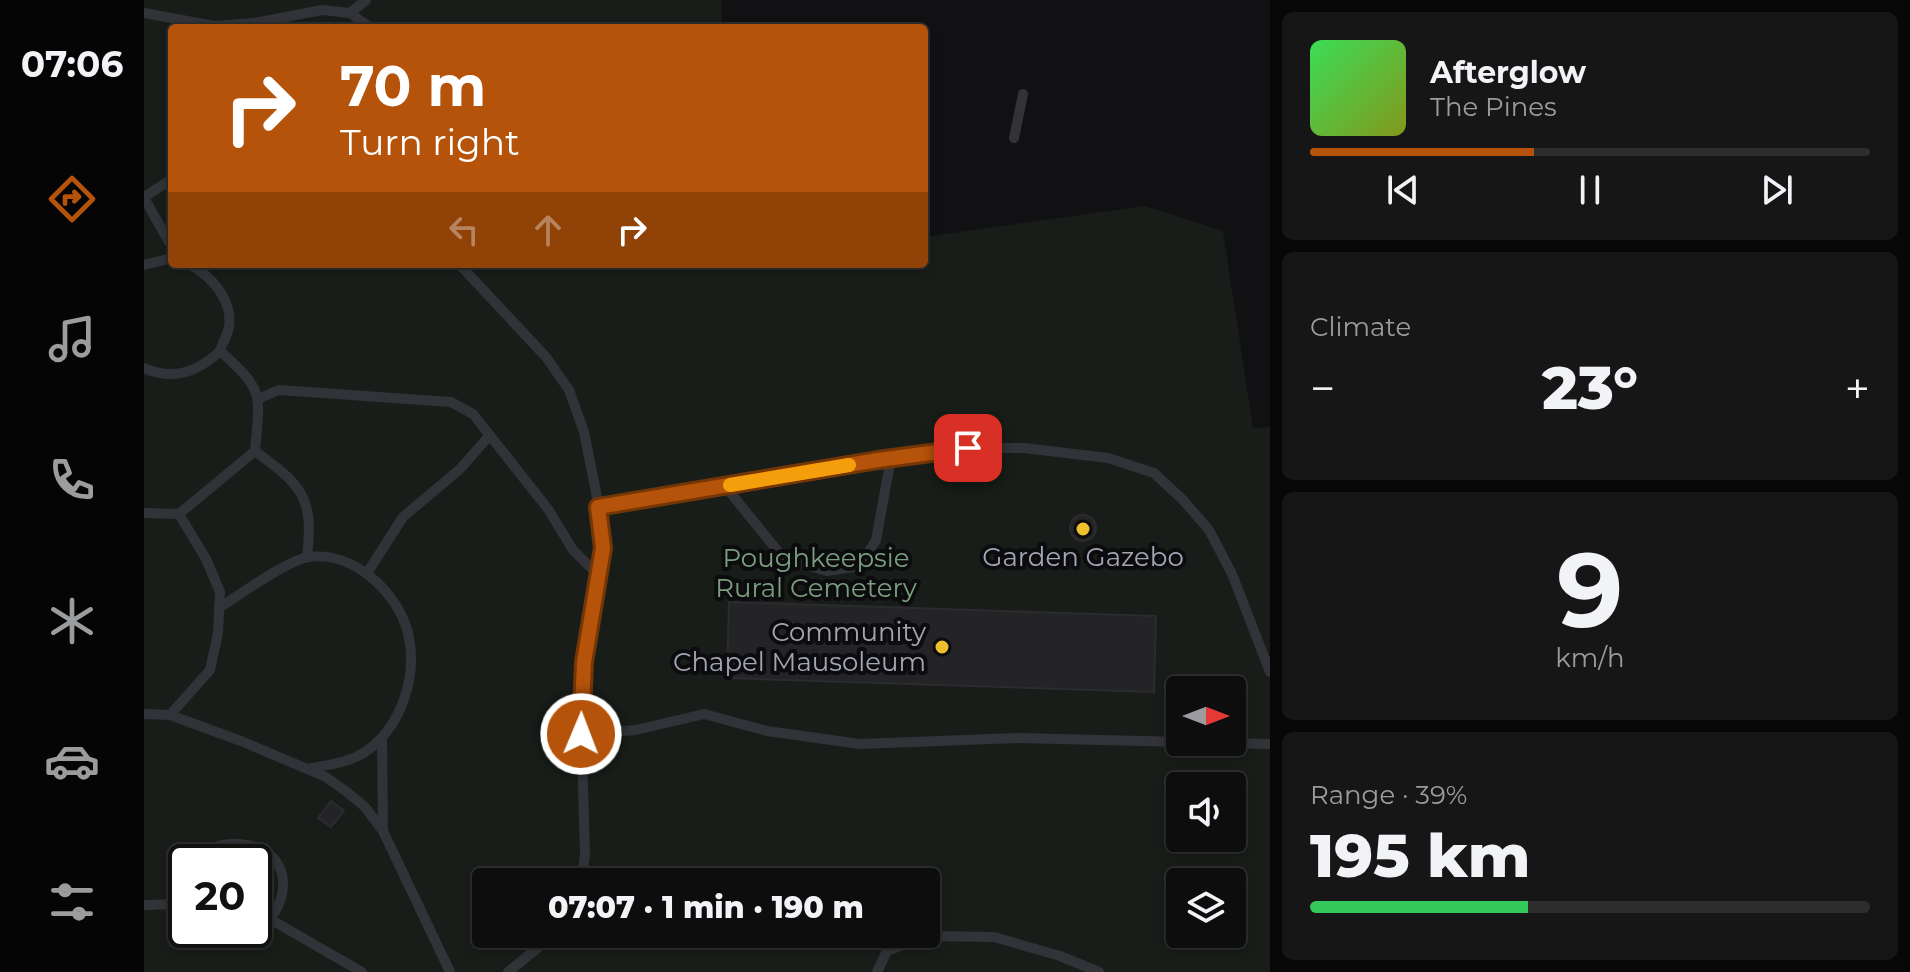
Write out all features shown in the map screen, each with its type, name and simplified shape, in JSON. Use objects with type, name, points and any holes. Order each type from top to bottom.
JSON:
[{"type":"lane","points":[[350,13],[366,0]]},
{"type":"lane","points":[[241,24],[322,10],[350,13],[365,24]]},
{"type":"lane","points":[[144,13],[203,24]]},
{"type":"lane","points":[[1014,138],[1023,94]]},
{"type":"lane","points":[[168,182],[144,198],[168,240]]},
{"type":"lane","points":[[144,265],[168,259]]},
{"type":"lane","points":[[144,368],[156,374],[185,374],[204,366],[220,351],[229,326],[224,297],[206,273],[197,268]]},
{"type":"lane","points":[[463,268],[546,357],[569,390],[584,432],[603,548],[584,662],[581,734],[583,868]]},
{"type":"lane","points":[[144,513],[179,514],[255,451],[260,398],[245,373],[220,351]]},
{"type":"lane","points":[[260,398],[279,390],[451,402],[473,414],[548,509],[573,550],[598,575]]},
{"type":"lane","points":[[367,573],[403,517],[460,469],[490,435]]},
{"type":"lane","points":[[598,507],[968,448],[1024,448],[1108,458],[1154,473],[1209,530],[1232,574],[1270,672]]},
{"type":"lane","points":[[255,451],[288,476],[303,495],[311,523],[307,557]]},
{"type":"lane","points":[[725,486],[784,559],[827,571],[860,566],[876,540],[891,458]]},
{"type":"lane","points":[[170,715],[210,670],[218,633],[220,592],[206,559],[179,514]]},
{"type":"lane","points":[[219,608],[307,557],[338,557],[367,573],[390,598],[407,631],[410,658],[411,672],[400,713],[382,738],[363,754],[307,769]]},
{"type":"lane","points":[[144,714],[170,715],[307,769],[326,777],[365,807],[383,831],[450,972]]},
{"type":"lane","points":[[581,734],[636,730],[704,714],[767,731],[860,744],[1017,738],[1270,744]]},
{"type":"lane","points":[[382,738],[383,831]]},
{"type":"lane","points":[[272,860],[281,874],[283,899],[272,925]]},
{"type":"lane","points":[[144,905],[168,906]]},
{"type":"lane","points":[[275,922],[362,972]]},
{"type":"lane","points":[[877,972],[887,951],[925,936],[994,937],[1060,956],[1099,972]]},
{"type":"lane","points":[[508,972],[538,948]]},
{"type":"green space","name":"Poughkeepsie Rural Cemetery","points":[[144,0],[721,0],[722,24],[168,24],[168,268],[928,268],[928,236],[1145,206],[1223,231],[1253,428],[1270,427],[1270,972],[144,972]]},
{"type":"building","name":"Garden Gazebo","points":[[1083,515],[1092,519],[1096,528],[1092,537],[1083,541],[1074,537],[1070,528],[1074,519]]},
{"type":"building","name":"Community Chapel Mausoleum","points":[[729,602],[1156,616],[1154,692],[727,678]]},
{"type":"building","points":[[331,801],[344,811],[331,827],[318,818]]},
{"type":"slow traffic","points":[[730,485],[849,465]]},
{"type":"place","name":"Garden Gazebo","points":[[1083,529]]},
{"type":"place","name":"Community Chapel Mausoleum","points":[[942,647]]},
{"type":"route","points":[[581,734],[584,662],[603,548],[598,507],[968,448]]}]
